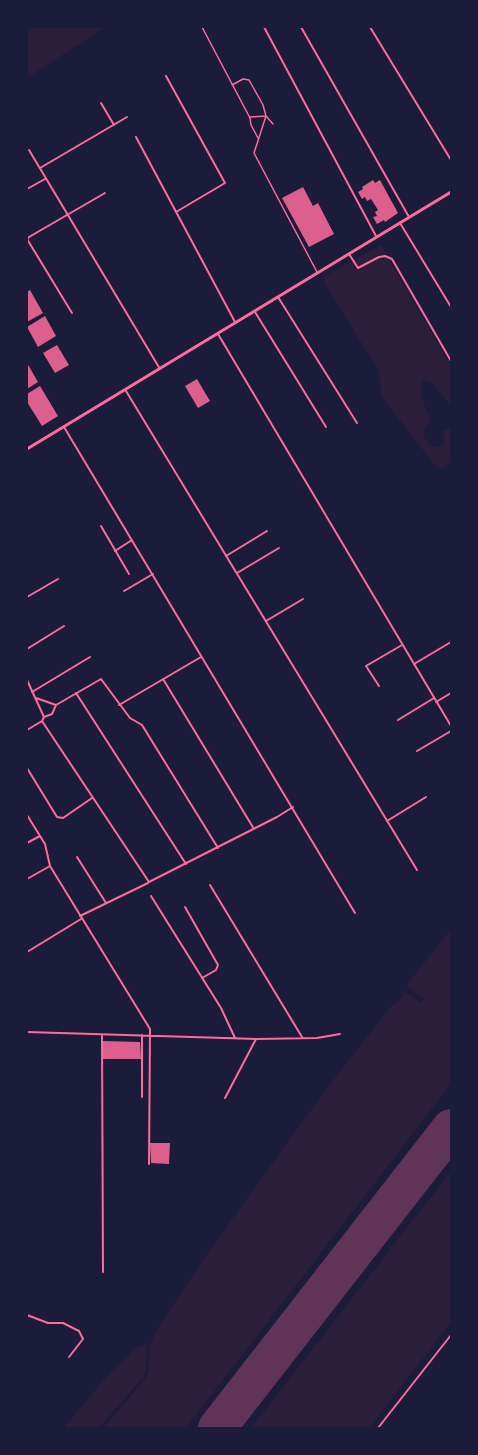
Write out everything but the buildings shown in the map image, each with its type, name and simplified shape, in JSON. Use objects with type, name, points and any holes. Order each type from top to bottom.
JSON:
[{"type":"street","points":[[264,27],[376,237]]},
{"type":"street","points":[[301,27],[409,218]]},
{"type":"street","points":[[370,27],[451,160]]},
{"type":"street","points":[[166,76],[225,183],[176,212]]},
{"type":"street","points":[[100,103],[114,125]]},
{"type":"street","points":[[40,168],[127,117]]},
{"type":"street","points":[[136,137],[236,322]]},
{"type":"street","points":[[29,150],[160,369]]},
{"type":"street","points":[[27,189],[46,178]]},
{"type":"street","points":[[27,449],[451,192]]},
{"type":"street","points":[[72,313],[27,239],[105,193]]},
{"type":"street","points":[[400,223],[451,307]]},
{"type":"street","points":[[348,254],[358,268],[379,257],[385,256],[392,259],[451,361]]},
{"type":"street","points":[[278,297],[357,423]]},
{"type":"street","points":[[255,311],[326,427]]},
{"type":"street","points":[[218,333],[451,726]]},
{"type":"street","points":[[125,390],[417,870]]},
{"type":"street","points":[[64,427],[355,913]]},
{"type":"street","points":[[101,526],[129,574]]},
{"type":"street","points":[[226,556],[267,531]]},
{"type":"street","points":[[115,551],[132,540]]},
{"type":"street","points":[[237,573],[279,548]]},
{"type":"street","points":[[124,591],[153,574]]},
{"type":"street","points":[[27,597],[58,579]]},
{"type":"street","points":[[266,621],[303,599]]},
{"type":"street","points":[[27,649],[64,626]]},
{"type":"street","points":[[414,664],[451,642]]},
{"type":"street","points":[[379,686],[366,666],[402,645]]},
{"type":"street","points":[[32,692],[90,657]]},
{"type":"street","points":[[119,705],[201,657]]},
{"type":"street","points":[[27,730],[52,714],[56,705],[101,679],[130,718],[142,725],[218,848]]},
{"type":"street","points":[[163,679],[254,829]]},
{"type":"street","points":[[27,680],[43,719],[92,798],[149,882]]},
{"type":"street","points":[[76,693],[186,864]]},
{"type":"street","points":[[436,702],[451,693]]},
{"type":"street","points":[[35,698],[56,705]]},
{"type":"street","points":[[398,720],[434,698]]},
{"type":"street","points":[[417,751],[451,731]]},
{"type":"street","points":[[27,768],[57,817],[63,818],[92,798]]},
{"type":"street","points":[[387,821],[426,797]]},
{"type":"street","points":[[27,952],[106,903],[218,848],[293,807]]},
{"type":"street","points":[[27,815],[45,844],[50,866],[150,1029],[149,1164]]},
{"type":"street","points":[[27,843],[40,836]]},
{"type":"street","points":[[77,857],[106,903]]},
{"type":"street","points":[[27,879],[50,866]]},
{"type":"street","points":[[210,885],[302,1037]]},
{"type":"street","points":[[151,896],[236,1038]]},
{"type":"street","points":[[185,908],[218,965],[216,970],[202,978]]},
{"type":"street","points":[[27,1032],[257,1039],[327,1037],[340,1034]]},
{"type":"street","points":[[102,1034],[103,1272]]},
{"type":"street","points":[[142,1035],[142,1097]]},
{"type":"street","points":[[225,1098],[257,1039]]},
{"type":"street","points":[[27,1315],[48,1323],[63,1323],[79,1331],[83,1339],[69,1357]]},
{"type":"street","points":[[378,1428],[451,1335]]},
{"type":"lane","points":[[202,27],[250,117],[258,139]]},
{"type":"lane","points":[[232,85],[243,79],[249,80],[264,105],[266,116],[254,153],[317,273]]},
{"type":"lane","points":[[250,117],[266,116]]},
{"type":"lane","points":[[266,116],[273,124]]},
{"type":"shaded area","points":[[27,27],[105,27],[27,78]]},
{"type":"shaded area","points":[[381,245],[451,366],[451,406],[432,383],[426,380],[422,382],[421,387],[422,399],[431,421],[423,431],[424,437],[430,445],[441,446],[445,442],[442,431],[447,428],[451,430],[451,462],[441,469],[435,466],[381,396],[377,368],[325,284],[325,276]]},
{"type":"shaded area","points":[[451,929],[451,1084],[186,1428],[103,1428],[145,1379],[148,1372],[150,1344],[159,1326],[212,1247],[326,1089],[392,1005],[396,1004],[403,995],[402,992],[405,991],[420,1003],[424,999],[407,986],[408,983]]},
{"type":"shaded area","points":[[451,1171],[451,1322],[369,1428],[251,1428]]},
{"type":"shaded area","points":[[147,1344],[144,1376],[99,1428],[64,1428],[110,1373],[136,1348]]},
{"type":"runway","points":[[217,1428],[451,1128]]}]
